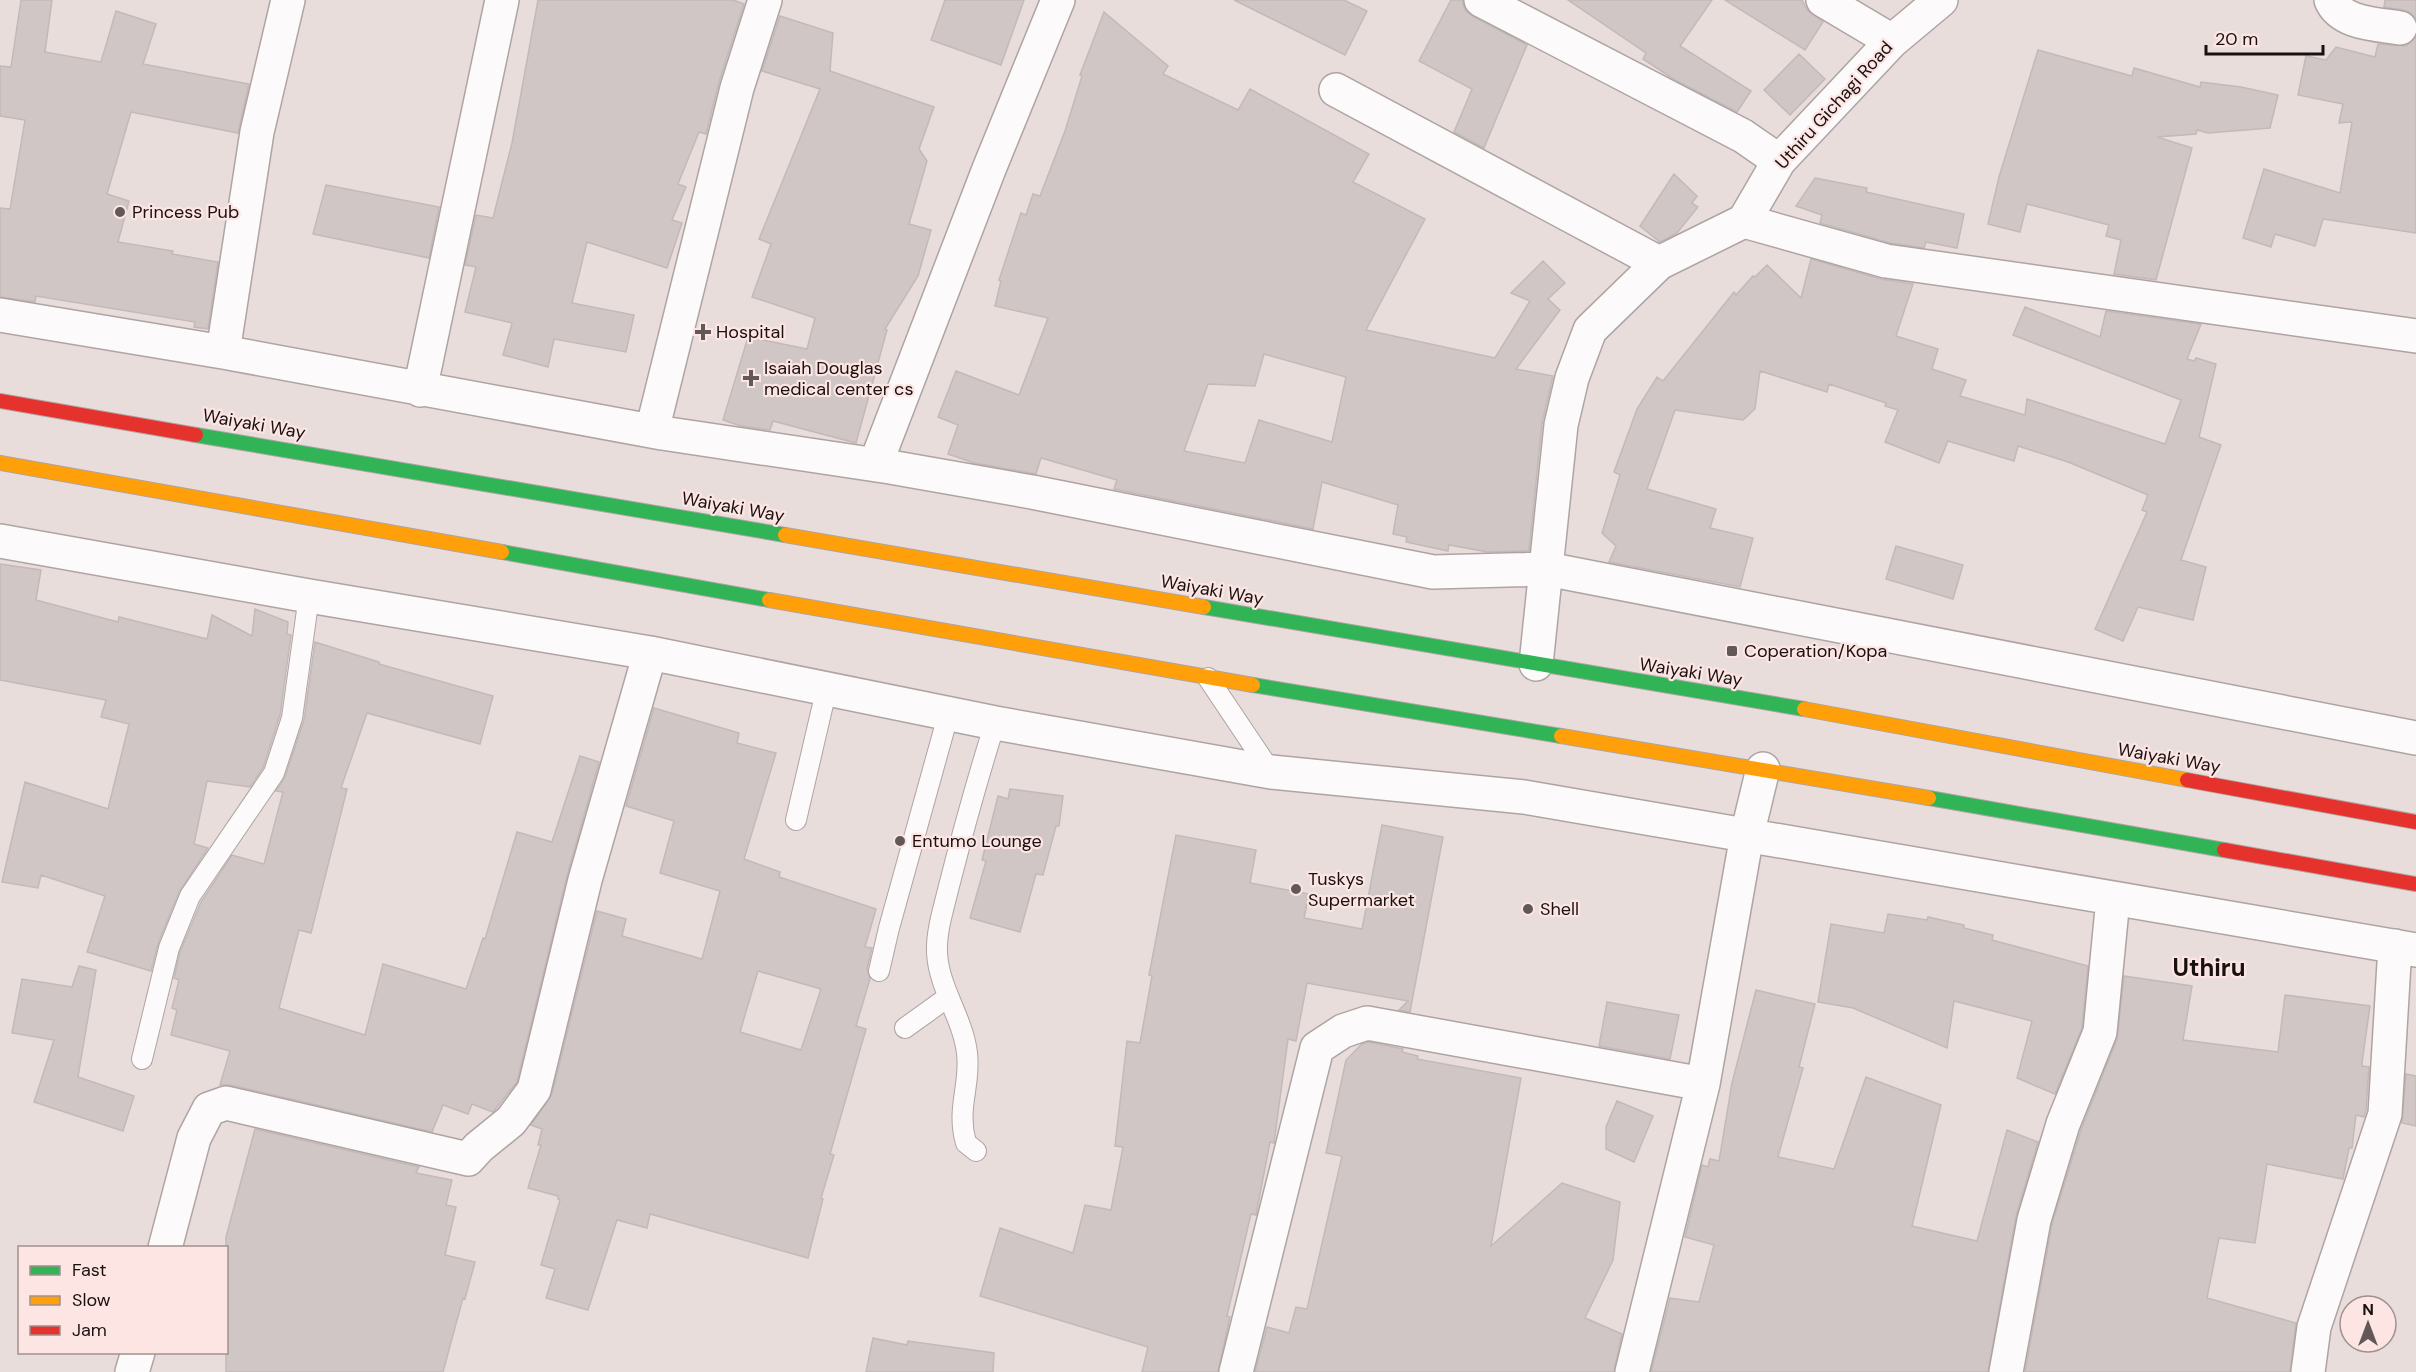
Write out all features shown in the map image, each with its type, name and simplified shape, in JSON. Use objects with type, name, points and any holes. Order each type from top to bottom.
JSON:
[{"type":"highway","name":"Waiyaki Way","points":[[0,400],[1791,707],[2416,822]]},
{"type":"highway","points":[[0,463],[1208,678],[1763,769],[2416,884]]},
{"type":"street","points":[[223,352],[257,132],[288,0]]},
{"type":"street","points":[[420,390],[502,0]]},
{"type":"street","points":[[652,430],[737,88],[765,0]]},
{"type":"street","points":[[877,465],[989,169],[1058,0]]},
{"type":"street","points":[[1481,0],[1743,136],[1779,161]]},
{"type":"street","points":[[1823,0],[1892,40]]},
{"type":"street","name":"Uthiru Gichagi Road","points":[[1744,221],[1779,161],[1892,40],[1941,0]]},
{"type":"street","points":[[2331,0],[2335,10],[2355,21],[2400,28]]},
{"type":"street","points":[[1336,90],[1659,263]]},
{"type":"street","points":[[1536,664],[1561,425],[1572,378],[1590,330],[1659,263],[1744,221],[1886,261],[2416,336]]},
{"type":"street","points":[[0,315],[223,352],[420,390],[652,430],[1032,492],[1434,572],[1547,569],[2414,731]]},
{"type":"street","points":[[0,542],[650,653],[995,723],[1271,772],[1524,797],[2405,948],[2385,1114],[2314,1327],[2308,1372]]},
{"type":"street","points":[[166,1246],[194,1137],[208,1109],[226,1103],[468,1159],[511,1121],[534,1090],[585,880],[650,653]]},
{"type":"street","points":[[1632,1372],[1703,1084],[1747,835],[1763,769]]},
{"type":"street","points":[[2006,1372],[2034,1220],[2063,1124],[2100,1032],[2113,899]]},
{"type":"street","points":[[1236,1372],[1317,1048],[1342,1031],[1367,1023],[1703,1084]]},
{"type":"street","points":[[132,1372],[138,1354]]},
{"type":"lane","points":[[142,1059],[169,948],[190,896],[274,773],[292,718],[309,596]]},
{"type":"lane","points":[[1208,678],[1271,772]]},
{"type":"lane","points":[[796,820],[826,687]]},
{"type":"lane","points":[[879,971],[949,712]]},
{"type":"lane","points":[[976,1151],[966,1143],[960,1118],[968,1057],[960,1026],[941,976],[937,952],[939,929],[963,830],[995,723]]},
{"type":"lane","points":[[905,1028],[948,997]]},
{"type":"building","points":[[21,0],[52,0],[45,52],[101,62],[116,11],[156,24],[143,64],[249,84],[238,133],[131,112],[107,194],[129,201],[118,242],[173,251],[172,254],[218,262],[208,329],[194,327],[195,322],[36,296],[35,302],[0,297],[0,208],[10,209],[25,120],[0,116],[0,66],[11,67]]},
{"type":"building","points":[[538,0],[733,0],[744,4],[719,82],[706,134],[699,132],[678,184],[686,187],[672,220],[682,223],[667,268],[587,242],[572,303],[634,315],[626,352],[554,339],[548,367],[503,355],[512,323],[465,312],[476,267],[465,265],[476,215],[493,218],[512,143]]},
{"type":"building","points":[[945,0],[1024,0],[1001,65],[931,40]]},
{"type":"building","points":[[1234,0],[1344,0],[1367,11],[1345,55]]},
{"type":"building","points":[[1451,0],[1462,0],[1465,10],[1472,16],[1527,45],[1484,148],[1454,132],[1472,89],[1419,61]]},
{"type":"building","points":[[1568,0],[1712,0],[1680,46],[1751,91],[1737,112],[1675,80],[1643,59],[1646,53]]},
{"type":"building","points":[[1725,0],[1802,0],[1807,10],[1823,22],[1805,50]]},
{"type":"building","points":[[2385,0],[2416,0],[2416,19],[2411,13],[2403,10],[2384,7]]},
{"type":"building","points":[[1104,12],[1168,66],[1163,74],[1238,110],[1250,89],[1369,154],[1353,182],[1425,219],[1366,330],[1495,358],[1530,301],[1511,293],[1543,261],[1565,283],[1548,299],[1560,310],[1516,369],[1553,376],[1542,423],[1529,551],[1487,552],[1449,545],[1448,551],[1406,542],[1407,537],[1393,534],[1398,505],[1322,482],[1313,529],[1114,489],[1117,480],[1041,458],[1036,474],[974,463],[948,454],[958,425],[938,417],[956,371],[1019,395],[1048,318],[995,306],[1001,281],[999,280],[1021,213],[1026,215],[1033,194],[1040,196],[1065,131],[1082,76],[1080,75]],"holes":[[[1264,354],[1346,377],[1332,442],[1259,420],[1245,463],[1184,451],[1208,384],[1255,386]]]},
{"type":"building","points":[[780,16],[833,33],[830,71],[934,107],[919,149],[927,161],[909,224],[931,230],[918,276],[885,329],[887,330],[856,443],[773,421],[770,430],[741,426],[723,420],[748,337],[807,349],[815,318],[752,297],[771,244],[759,239],[820,89],[762,71]]},
{"type":"building","points":[[2416,37],[2416,233],[2323,219],[2315,246],[2275,234],[2271,247],[2243,238],[2264,169],[2340,193],[2352,122],[2339,123],[2343,104],[2298,95],[2306,56],[2326,60],[2336,47],[2375,57],[2378,44],[2406,46]]},
{"type":"building","points":[[2038,50],[2132,76],[2134,68],[2200,87],[2201,82],[2278,95],[2270,128],[2208,133],[2197,130],[2196,134],[2157,137],[2192,148],[2156,280],[2114,274],[2121,240],[2106,236],[2109,225],[2027,204],[2020,232],[1988,224],[1999,177]]},
{"type":"building","points":[[1799,54],[1825,79],[1790,115],[1764,90]]},
{"type":"building","points":[[1674,174],[1697,196],[1692,203],[1698,207],[1677,233],[1660,242],[1640,226]]},
{"type":"building","points":[[1815,178],[1867,188],[1866,192],[1964,214],[1957,248],[1926,242],[1924,248],[1890,243],[1820,223],[1822,215],[1796,206]]},
{"type":"building","points":[[326,185],[439,207],[429,258],[313,234]]},
{"type":"building","points":[[1811,259],[1881,279],[1913,284],[1896,336],[1938,349],[1932,369],[1966,380],[1960,396],[2025,415],[2027,399],[2165,444],[2181,400],[2013,335],[2025,307],[2100,337],[2106,311],[2201,324],[2187,359],[2194,361],[2196,358],[2216,364],[2199,437],[2221,445],[2181,560],[2206,567],[2193,620],[2138,607],[2123,641],[2095,629],[2147,512],[2142,510],[2148,495],[2068,462],[2018,446],[2014,461],[1948,441],[1939,463],[1885,442],[1898,410],[1885,406],[1886,403],[1829,384],[1827,392],[1760,371],[1755,409],[1743,420],[1675,410],[1647,489],[1716,509],[1710,528],[1753,538],[1740,587],[1609,562],[1616,546],[1602,533],[1620,475],[1614,472],[1637,409],[1657,377],[1663,381],[1734,292],[1736,295],[1753,276],[1755,277],[1767,265],[1801,298]]},
{"type":"building","points":[[1896,546],[1963,565],[1953,599],[1886,579]]},
{"type":"building","points":[[0,564],[41,570],[36,600],[118,622],[119,617],[207,639],[212,615],[252,636],[255,609],[288,622],[287,634],[291,635],[280,715],[263,768],[250,787],[207,781],[194,844],[208,848],[179,892],[158,944],[151,971],[87,952],[105,896],[41,875],[38,888],[2,882],[25,782],[108,809],[129,724],[101,717],[106,700],[0,680]]},
{"type":"building","points":[[315,642],[379,662],[379,664],[493,696],[480,744],[367,713],[341,788],[347,789],[311,933],[299,930],[279,1008],[365,1035],[383,964],[466,989],[483,938],[485,939],[517,832],[552,842],[580,756],[599,762],[567,876],[517,1082],[493,1112],[472,1104],[468,1114],[443,1105],[432,1132],[230,1085],[220,1085],[230,1051],[171,1035],[177,1010],[172,1008],[179,980],[174,978],[180,952],[201,902],[232,855],[264,864],[283,792],[276,791],[285,777],[304,720]]},
{"type":"building","points":[[654,708],[739,733],[737,743],[776,753],[744,859],[780,872],[779,877],[876,909],[865,947],[872,948],[867,969],[870,979],[856,1026],[866,1029],[830,1154],[834,1155],[821,1198],[823,1199],[808,1258],[650,1214],[647,1228],[617,1220],[588,1310],[546,1298],[555,1269],[541,1265],[560,1200],[558,1196],[528,1188],[541,1145],[538,1145],[542,1129],[531,1125],[552,1094],[597,911],[626,919],[622,936],[702,959],[720,891],[660,873],[674,821],[626,806]],"holes":[[[758,971],[821,989],[801,1050],[740,1032]]]},
{"type":"building","points":[[1010,789],[1063,796],[1059,826],[1056,826],[1043,875],[1036,874],[1020,932],[970,918],[986,861],[982,860],[998,796],[1008,799]]},
{"type":"building","points":[[1382,825],[1443,837],[1410,1012],[1399,1010],[1408,1001],[1307,983],[1296,1041],[1288,1039],[1274,1143],[1270,1142],[1256,1215],[1251,1214],[1227,1316],[1230,1317],[1218,1372],[1142,1372],[1148,1347],[980,1296],[1000,1228],[1073,1253],[1085,1205],[1111,1210],[1123,1147],[1115,1146],[1127,1041],[1140,1043],[1152,976],[1149,975],[1176,835],[1256,850],[1250,883],[1309,894],[1304,918],[1362,929]]},
{"type":"building","points":[[1888,914],[1927,920],[1928,917],[1964,925],[1964,928],[1993,935],[1992,940],[2088,966],[2082,1028],[2055,1094],[2017,1078],[2032,1021],[1954,1001],[1947,1048],[1853,1008],[1818,1002],[1831,924],[1884,933]]},
{"type":"building","points":[[79,966],[96,970],[78,1077],[134,1096],[123,1131],[34,1102],[54,1040],[12,1033],[22,979],[72,987]]},
{"type":"building","points":[[2124,976],[2192,986],[2183,1040],[2278,1052],[2285,995],[2370,1006],[2362,1063],[2362,1066],[2369,1067],[2366,1110],[2364,1117],[2356,1115],[2352,1148],[2349,1148],[2343,1179],[2267,1164],[2255,1243],[2219,1238],[2207,1298],[2296,1323],[2290,1372],[2025,1372],[2052,1224],[2081,1130],[2117,1039]]},
{"type":"building","points":[[1756,990],[1815,1004],[1799,1067],[1803,1068],[1778,1157],[1834,1169],[1866,1077],[1941,1105],[1912,1226],[1977,1241],[2007,1130],[2038,1142],[2016,1216],[1988,1372],[1651,1372],[1670,1298],[1699,1302],[1714,1245],[1685,1237],[1702,1165],[1708,1167],[1710,1159],[1719,1161],[1732,1083]]},
{"type":"building","points":[[1607,1002],[1679,1015],[1670,1059],[1599,1046]]},
{"type":"building","points":[[1368,1042],[1403,1049],[1402,1052],[1418,1056],[1417,1059],[1521,1078],[1491,1246],[1562,1183],[1620,1202],[1613,1260],[1585,1318],[1622,1334],[1614,1372],[1255,1372],[1267,1327],[1289,1333],[1296,1307],[1307,1309],[1342,1156],[1326,1153],[1346,1060],[1362,1044]]},
{"type":"building","points":[[2406,1074],[2416,1076],[2416,1126],[2402,1123]]},
{"type":"building","points":[[1617,1101],[1653,1116],[1634,1162],[1606,1149],[1606,1127]]},
{"type":"building","points":[[255,1129],[419,1167],[416,1173],[452,1180],[446,1205],[456,1207],[445,1255],[475,1262],[443,1372],[226,1372],[228,1246],[226,1246],[226,1237]]},
{"type":"building","points":[[873,1338],[907,1345],[908,1341],[994,1353],[993,1372],[866,1372]]},
{"type":"traffic: fast","points":[[196,435],[785,535]]},
{"type":"traffic: fast","points":[[502,552],[769,600]]},
{"type":"traffic: fast","points":[[1204,607],[1804,709]]},
{"type":"traffic: fast","points":[[1253,685],[1561,736]]},
{"type":"traffic: fast","points":[[1929,798],[2224,850]]},
{"type":"traffic: slow","points":[[0,463],[502,552]]},
{"type":"traffic: slow","points":[[785,535],[1204,607]]},
{"type":"traffic: slow","points":[[769,600],[1253,685]]},
{"type":"traffic: slow","points":[[1804,709],[2187,780]]},
{"type":"traffic: slow","points":[[1561,736],[1929,798]]},
{"type":"traffic: jam","points":[[0,401],[196,435]]},
{"type":"traffic: jam","points":[[2187,780],[2416,822]]},
{"type":"traffic: jam","points":[[2224,850],[2416,884]]},
{"type":"place","name":"Princess Pub","points":[[120,212]]},
{"type":"place","name":"Hospital","points":[[703,332]]},
{"type":"place","name":"Isaiah Douglas medical center cs","points":[[751,378]]},
{"type":"place","name":"Coperation/Kopa","points":[[1732,651]]},
{"type":"place","name":"Entumo Lounge","points":[[900,841]]},
{"type":"place","name":"Tuskys Supermarket","points":[[1296,889]]},
{"type":"place","name":"Shell","points":[[1528,909]]},
{"type":"district","name":"Uthiru","points":[[2209,968]]}]
